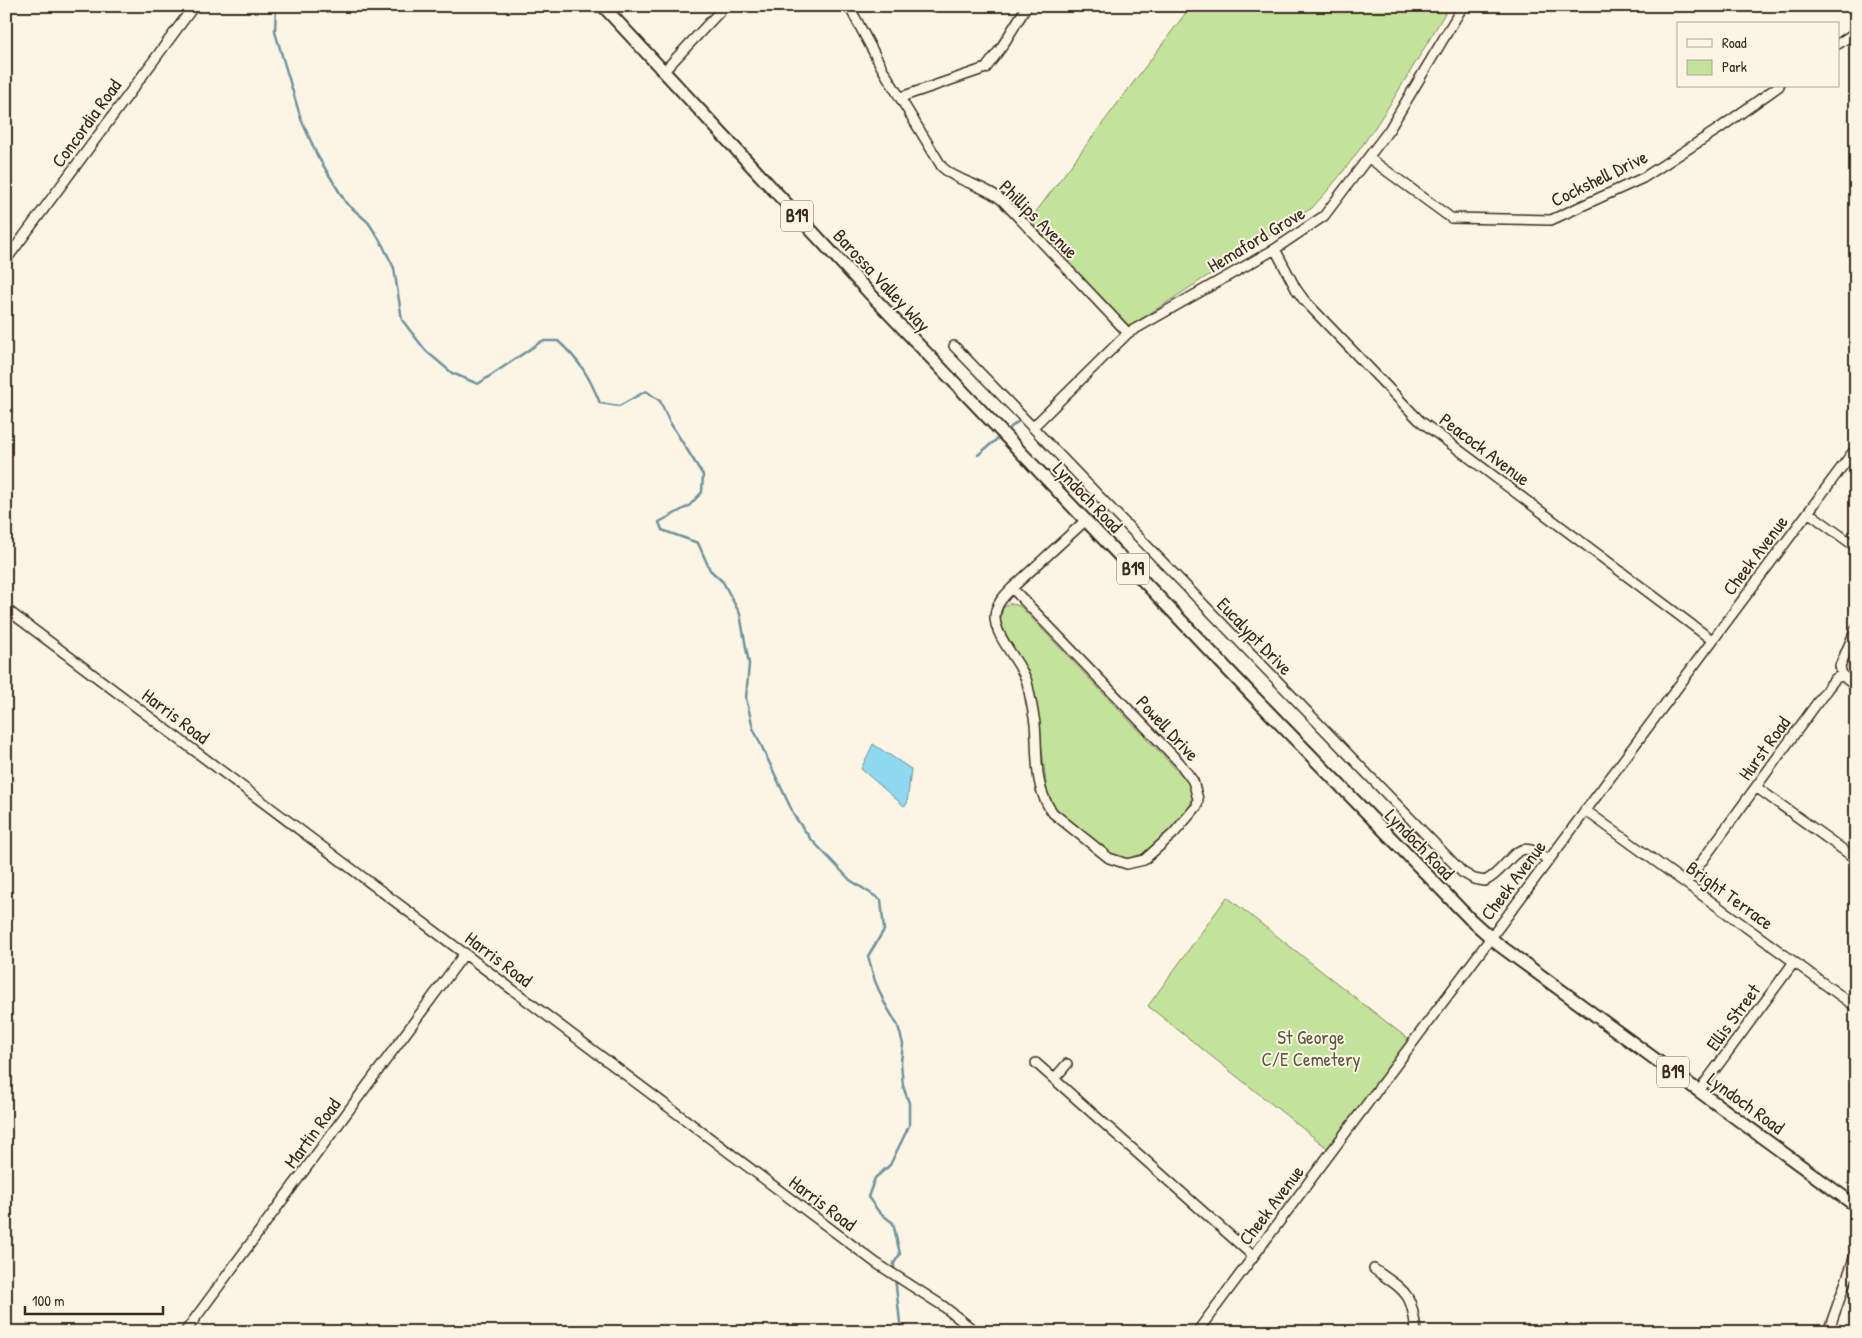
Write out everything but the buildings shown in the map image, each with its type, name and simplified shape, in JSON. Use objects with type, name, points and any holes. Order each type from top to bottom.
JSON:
[{"type":"main road","name":"Barossa Valley Way","points":[[603,6],[1014,445]]},
{"type":"main road","name":"Lyndoch Road","points":[[1014,445],[1251,694],[1490,938],[1856,1206]]},
{"type":"street","name":"Concordia Road","points":[[6,260],[194,6]]},
{"type":"street","points":[[663,72],[725,6]]},
{"type":"street","name":"Phillips Avenue","points":[[849,6],[882,68],[902,97],[942,167],[950,174],[986,188],[999,198],[1128,334]]},
{"type":"street","points":[[902,97],[986,68],[1027,6]]},
{"type":"street","name":"Hemaford Grove","points":[[1033,427],[1128,334],[1275,249],[1324,216],[1389,130],[1463,6]]},
{"type":"street","points":[[1840,43],[1856,32]]},
{"type":"street","name":"Cockshell Drive","points":[[1368,158],[1451,218],[1551,220],[1643,178],[1717,130],[1776,88]]},
{"type":"street","name":"Peacock Avenue","points":[[1275,249],[1296,289],[1304,300],[1419,420],[1712,640]]},
{"type":"street","name":"Eucalypt Drive","points":[[954,346],[1462,872],[1474,879],[1485,881],[1499,872],[1510,857],[1525,849],[1537,851],[1548,860]]},
{"type":"street","name":"Cheek Avenue","points":[[1197,1332],[1856,448]]},
{"type":"street","points":[[1808,512],[1856,547]]},
{"type":"street","name":"Powell Drive","points":[[1012,588],[1180,762],[1193,781],[1198,799],[1193,813],[1144,860],[1127,864],[1109,858],[1052,813],[1046,804],[1040,787],[1035,722],[1026,680],[996,624],[996,609],[1012,588],[1086,520]]},
{"type":"street","name":"Harris Road","points":[[6,609],[814,1217],[892,1273],[943,1306],[976,1332]]},
{"type":"street","points":[[1856,629],[1840,666],[1842,675],[1856,687]]},
{"type":"street","name":"Hurst Road","points":[[1686,883],[1828,688],[1842,675]]},
{"type":"street","points":[[1756,787],[1856,859]]},
{"type":"street","name":"Bright Terrace","points":[[1585,810],[1856,1007]]},
{"type":"street","name":"Martin Road","points":[[185,1332],[465,954]]},
{"type":"street","name":"Ellis Street","points":[[1699,1091],[1794,962]]},
{"type":"street","points":[[1036,1063],[1253,1256]]},
{"type":"street","points":[[1054,1079],[1067,1064]]},
{"type":"street","points":[[1828,1332],[1856,1253]]},
{"type":"street","points":[[1374,1269],[1402,1289],[1413,1305],[1416,1332]]},
{"type":"shaded area","points":[[1856,641],[1856,679],[1849,672],[1846,664]]},
{"type":"green space","points":[[1191,6],[1443,6],[1447,10],[1401,87],[1351,162],[1312,208],[1129,327],[1029,221]]},
{"type":"green space","points":[[1009,603],[1020,606],[1189,783],[1193,794],[1189,811],[1146,853],[1124,859],[1113,855],[1059,812],[1053,804],[1047,790],[1035,694],[1030,679],[1000,622],[1003,608]]},
{"type":"green space","name":"St George C/E Cemetery","points":[[1227,897],[1412,1042],[1331,1151],[1148,1006]]},
{"type":"water","points":[[873,744],[911,769],[907,804],[904,806],[861,769]]},
{"type":"waterway","points":[[276,6],[275,32],[301,119],[317,155],[346,203],[368,222],[381,242],[394,268],[402,320],[426,351],[452,373],[478,384],[542,341],[558,341],[583,369],[600,403],[619,406],[646,391],[660,401],[669,421],[703,475],[702,492],[689,506],[659,522],[662,530],[698,543],[710,570],[723,582],[740,614],[749,664],[746,698],[753,728],[795,817],[810,838],[850,880],[881,900],[884,930],[868,956],[875,981],[884,1002],[898,1026],[903,1044],[901,1062],[903,1086],[909,1103],[909,1126],[890,1165],[875,1178],[868,1197],[879,1212],[893,1223],[900,1254],[894,1263],[894,1272]]},
{"type":"waterway","points":[[1010,428],[1020,420]]},
{"type":"waterway","points":[[978,455],[997,439]]},
{"type":"waterway","points":[[895,1277],[901,1332]]}]
